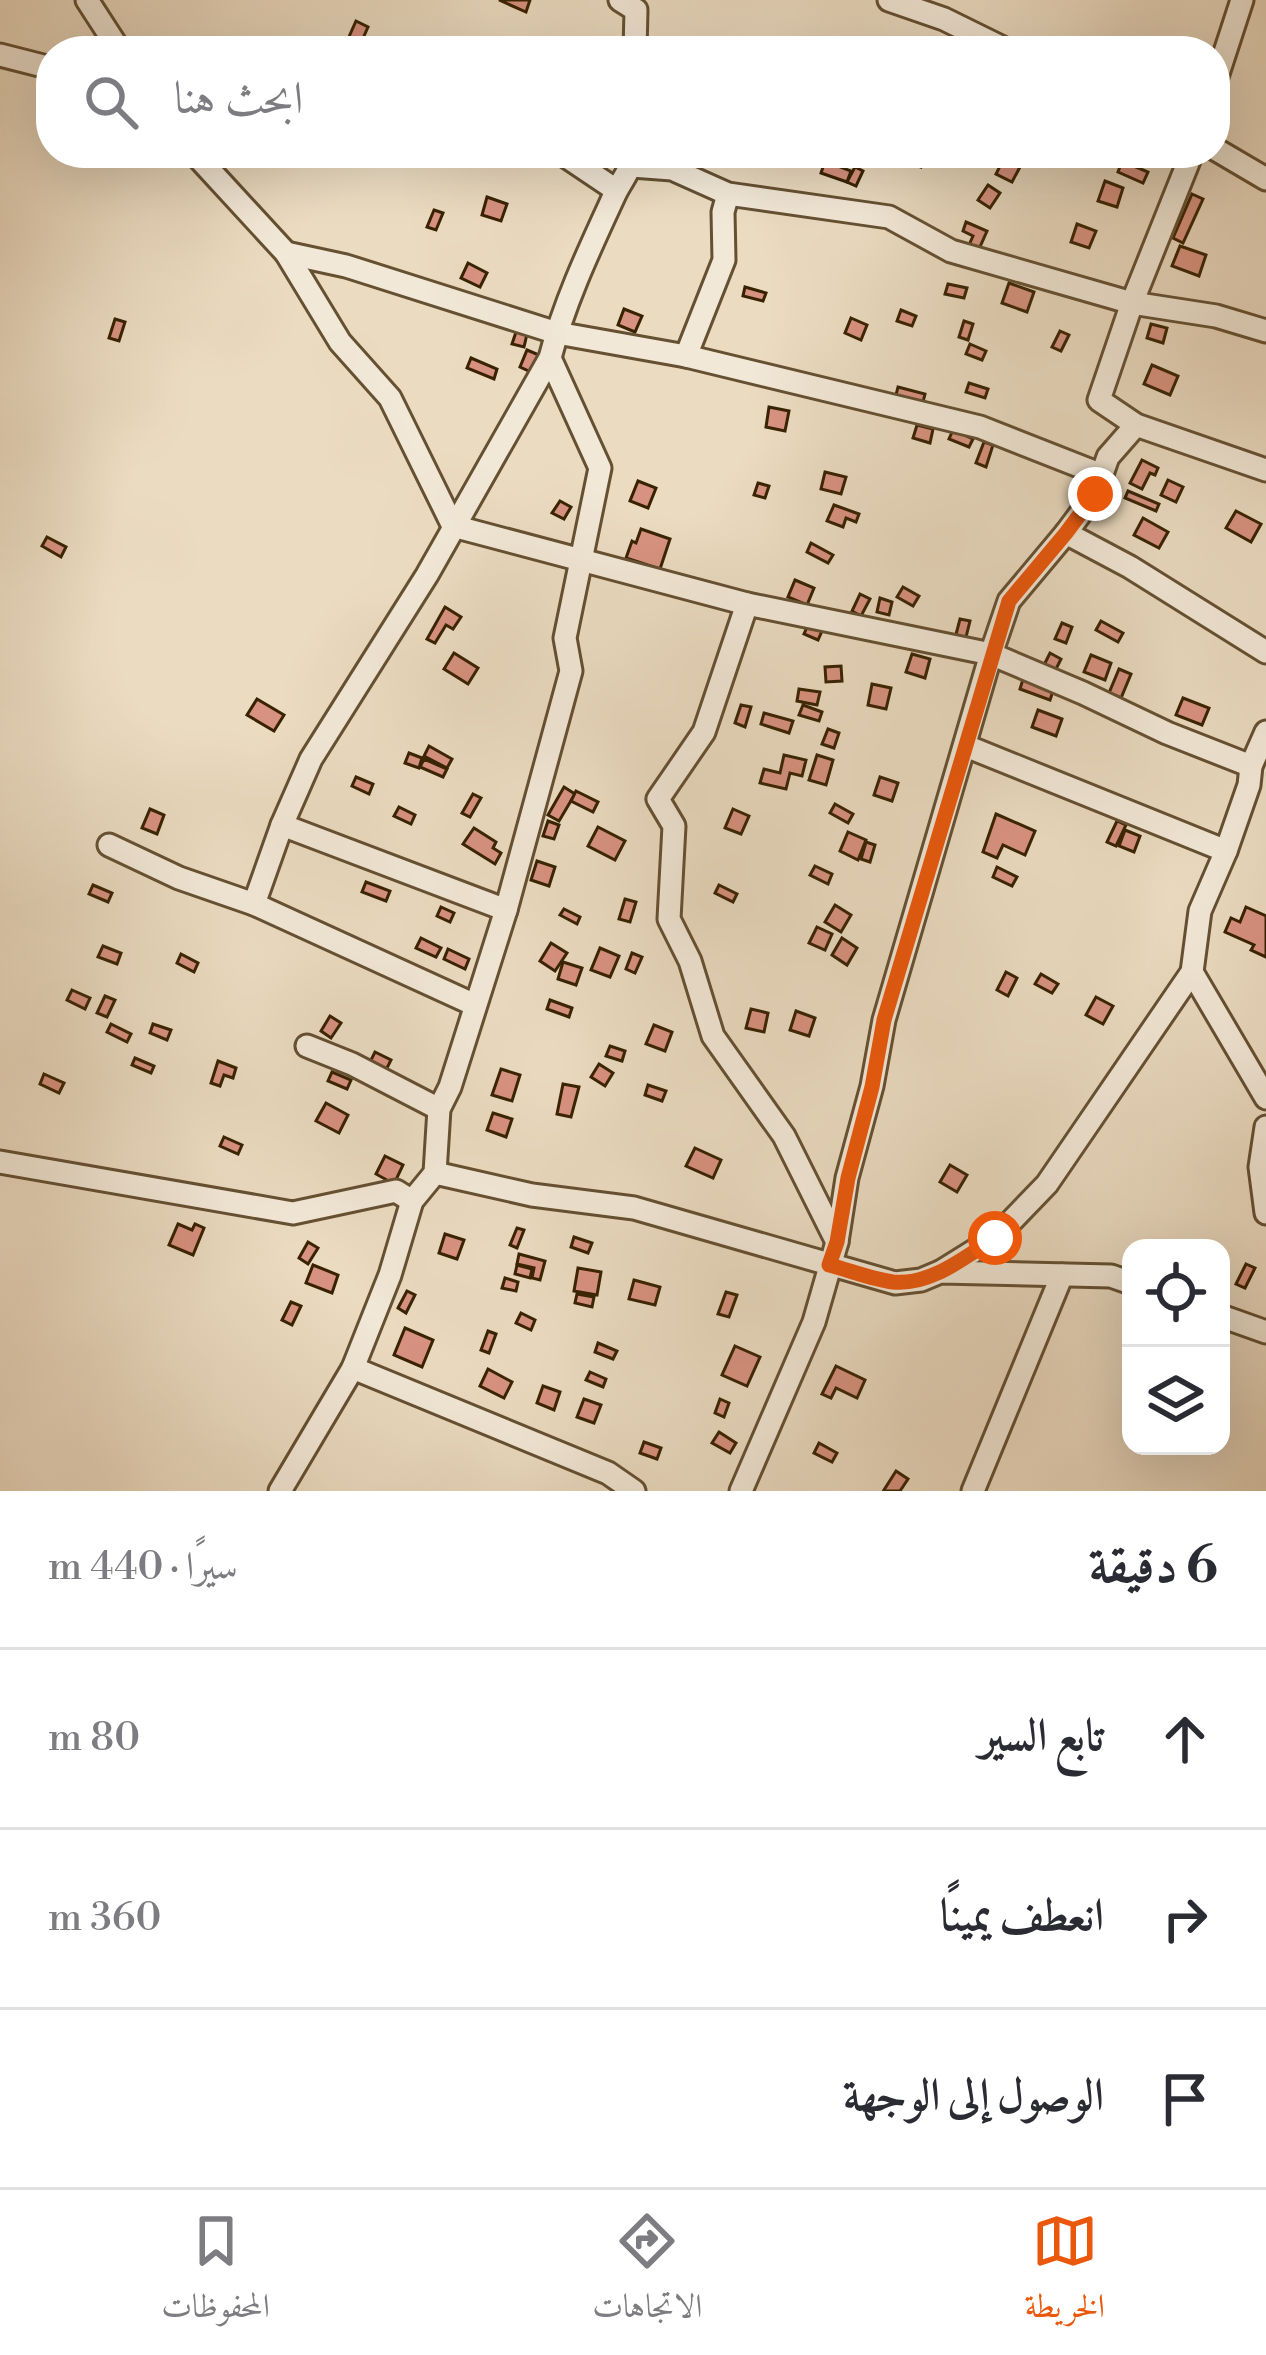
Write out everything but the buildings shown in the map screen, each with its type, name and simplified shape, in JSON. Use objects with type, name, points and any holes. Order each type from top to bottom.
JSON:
[{"type":"street","points":[[87,0],[110,36]]},
{"type":"street","points":[[620,0],[636,10],[635,36]]},
{"type":"street","points":[[890,0],[947,10],[986,36]]},
{"type":"street","points":[[1230,37],[1242,0]]},
{"type":"street","points":[[0,55],[36,64]]},
{"type":"street","points":[[1230,158],[1266,179]]},
{"type":"street","points":[[208,168],[286,253],[340,342],[390,398],[453,526],[747,604],[991,654],[1251,766]]},
{"type":"street","points":[[583,168],[616,190]]},
{"type":"street","points":[[254,904],[311,759],[427,575],[550,358],[556,332],[628,168]]},
{"type":"street","points":[[668,168],[728,194],[889,217],[951,250],[1132,303],[1216,316],[1266,332]]},
{"type":"street","points":[[1186,168],[1099,400],[1136,425],[1266,470]]},
{"type":"street","points":[[686,356],[724,260],[723,212],[728,194]]},
{"type":"street","points":[[286,253],[346,266],[556,332],[686,356],[980,427],[1102,475]]},
{"type":"street","points":[[280,1491],[353,1368],[390,1276],[412,1201],[436,1173],[439,1108],[450,1087],[506,910],[572,671],[565,638],[600,468],[550,358]]},
{"type":"street","points":[[741,1491],[814,1322],[837,1242],[884,1020],[1009,601],[1095,494],[1108,457],[1136,425]]},
{"type":"street","points":[[1066,533],[1266,652]]},
{"type":"street","points":[[747,604],[704,732],[658,800],[674,826],[669,919],[690,961],[713,1036],[784,1136],[837,1242]]},
{"type":"street","points":[[436,1173],[532,1195],[634,1208],[895,1282],[921,1280],[940,1272],[995,1238],[1047,1184],[1192,973],[1200,911],[1266,732]]},
{"type":"street","points":[[966,746],[1226,850]]},
{"type":"street","points":[[282,825],[506,910]]},
{"type":"street","points":[[109,844],[476,1005]]},
{"type":"street","points":[[1192,973],[1266,1098]]},
{"type":"street","points":[[307,1046],[439,1108]]},
{"type":"street","points":[[1266,1127],[1260,1167],[1266,1213]]},
{"type":"street","points":[[0,1162],[293,1214],[396,1191],[412,1201]]},
{"type":"street","points":[[940,1272],[1122,1280]]},
{"type":"street","points":[[973,1491],[1061,1275]]},
{"type":"street","points":[[1230,1319],[1266,1332]]},
{"type":"street","points":[[353,1368],[608,1473],[634,1491]]},
{"type":"route","points":[[995,1238],[921,1280],[895,1282],[829,1265],[884,1020],[1009,601],[1095,494]]}]
